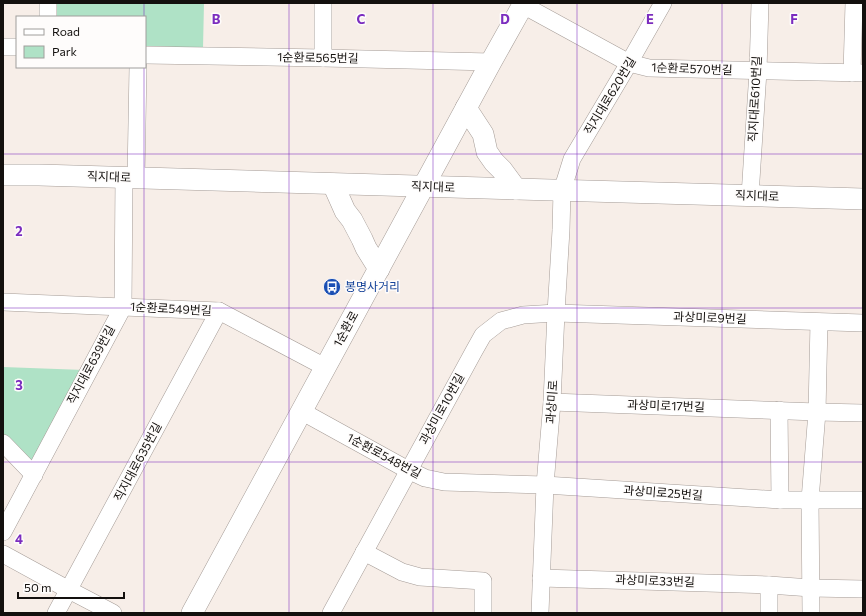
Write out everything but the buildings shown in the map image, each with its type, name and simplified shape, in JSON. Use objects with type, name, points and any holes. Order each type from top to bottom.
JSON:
[{"type":"street","points":[[48,3],[48,16]]},
{"type":"street","points":[[323,3],[323,58]]},
{"type":"street","name":"직지대로620번길","points":[[562,191],[572,159],[663,3]]},
{"type":"street","name":"직지대로610번길","points":[[750,196],[758,71],[760,3]]},
{"type":"street","name":"1순환로570번길","points":[[523,4],[629,63],[649,68],[858,73],[854,3]]},
{"type":"street","name":"1순환로","points":[[192,613],[523,4]]},
{"type":"street","points":[[3,47],[16,47]]},
{"type":"street","name":"1순환로565번길","points":[[146,55],[491,62]]},
{"type":"street","name":"직지대로639번길","points":[[3,532],[123,307],[138,68]]},
{"type":"street","points":[[466,108],[483,134],[487,152],[516,189]]},
{"type":"street","name":"직지대로","points":[[3,175],[863,199]]},
{"type":"street","points":[[333,184],[345,211],[355,225],[366,248],[379,268]]},
{"type":"street","name":"과상미로","points":[[540,613],[545,485],[552,402],[562,191]]},
{"type":"street","name":"1순환로549번길","points":[[3,302],[219,311],[325,367]]},
{"type":"street","name":"직지대로635번길","points":[[56,613],[219,311]]},
{"type":"street","name":"과상미로9번길","points":[[556,313],[863,323]]},
{"type":"street","name":"과상미로10번길","points":[[331,613],[483,335],[501,321],[523,315],[556,313]]},
{"type":"street","points":[[811,613],[810,500],[817,412],[819,322]]},
{"type":"street","name":"과상미로17번길","points":[[552,402],[863,413]]},
{"type":"street","points":[[779,410],[780,500]]},
{"type":"street","name":"1순환로548번길","points":[[301,411],[425,478],[444,482],[545,485]]},
{"type":"street","points":[[3,443],[34,475]]},
{"type":"street","name":"과상미로25번길","points":[[545,485],[780,500],[863,500]]},
{"type":"street","points":[[364,552],[402,572],[420,576],[483,581],[483,613]]},
{"type":"street","points":[[3,554],[114,613]]},
{"type":"street","name":"과상미로33번길","points":[[541,578],[863,589]]},
{"type":"street","points":[[768,613],[769,585]]},
{"type":"green space","points":[[54,3],[204,3],[203,48],[146,46],[146,16],[54,16]]},
{"type":"green space","points":[[3,367],[84,370],[35,465],[3,437]]},
{"type":"place","name":"봉명사거리","points":[[332,287]]}]
